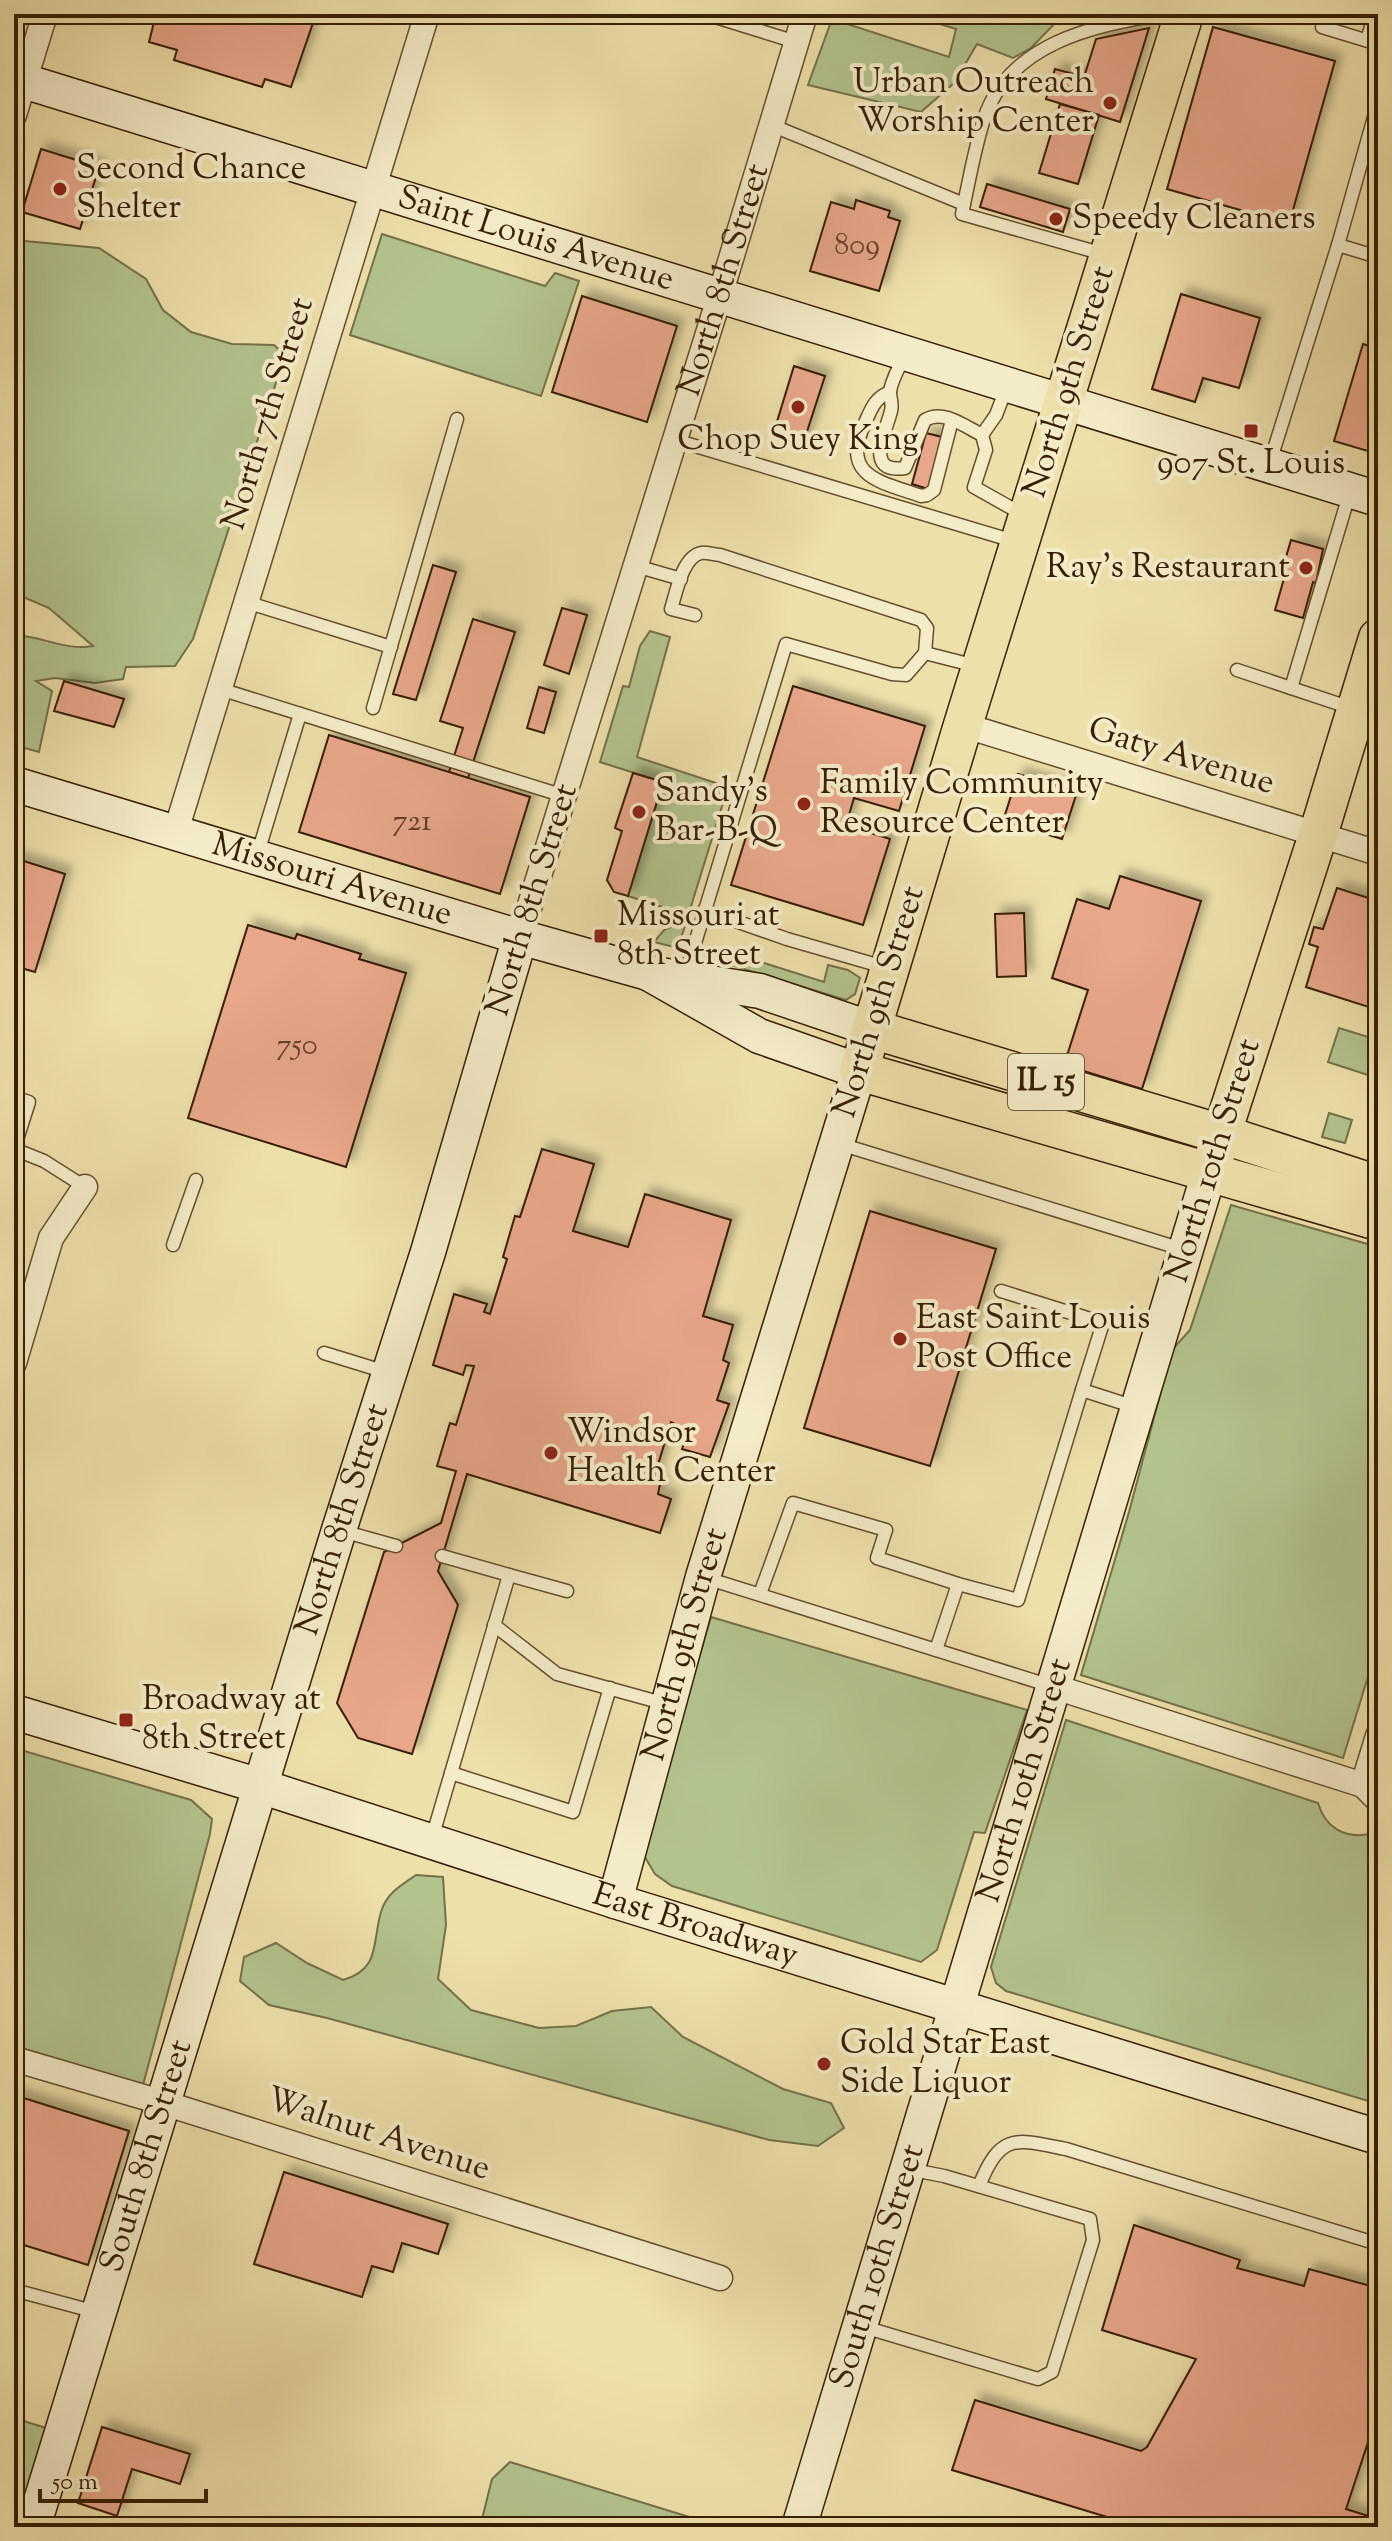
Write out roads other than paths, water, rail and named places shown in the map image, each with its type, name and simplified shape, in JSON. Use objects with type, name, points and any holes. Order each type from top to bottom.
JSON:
[{"type":"main road","name":"North 9th Street","points":[[859,1071],[1184,14]]},
{"type":"main road","name":"North 10th Street","points":[[1209,1173],[1378,638]]},
{"type":"main road","name":"Missouri Avenue","points":[[872,1029],[1221,1134],[1378,1185]]},
{"type":"main road","name":"Missouri Avenue","points":[[859,1071],[1378,1221]]},
{"type":"street","points":[[14,115],[19,79],[45,14]]},
{"type":"street","name":"North 7th Street","points":[[175,834],[427,14]]},
{"type":"street","name":"North 8th Street","points":[[260,1786],[428,1252],[520,937],[805,14]]},
{"type":"street","name":"Saint Louis Avenue","points":[[19,79],[1364,495]]},
{"type":"street","name":"Gaty Avenue","points":[[963,725],[1378,853]]},
{"type":"street","name":"Missouri Avenue","points":[[14,784],[520,937],[648,973],[760,991],[872,1029]]},
{"type":"street","name":"Missouri Avenue","points":[[648,973],[759,1036],[859,1071]]},
{"type":"street","name":"North 9th Street","points":[[615,1901],[703,1577],[859,1071]]},
{"type":"street","name":"North 10th Street","points":[[956,2006],[1209,1173]]},
{"type":"street","points":[[14,1363],[51,1238],[85,1187]]},
{"type":"street","points":[[1055,1687],[1370,1792],[1378,1736]]},
{"type":"street","name":"East Broadway","points":[[14,1712],[260,1786],[615,1901],[1378,2137]]},
{"type":"street","name":"South 8th Street","points":[[33,2527],[260,1786]]},
{"type":"street","name":"South 10th Street","points":[[799,2527],[956,2006]]},
{"type":"street","name":"Walnut Avenue","points":[[14,2059],[164,2103],[720,2278]]},
{"type":"lane","points":[[706,14],[796,42]]},
{"type":"lane","points":[[1110,256],[962,214],[964,204],[984,118],[1014,71],[1042,50],[1073,34],[1107,23],[1162,14]]},
{"type":"lane","points":[[1322,27],[1373,42],[1375,14]]},
{"type":"lane","points":[[1269,465],[1338,245],[1378,103]]},
{"type":"lane","points":[[771,125],[964,204]]},
{"type":"lane","points":[[1338,245],[1378,257]]},
{"type":"lane","points":[[905,353],[890,392],[893,408],[879,454],[887,466],[905,468],[925,420],[941,416],[952,420],[982,435],[986,450],[974,487],[1024,530]]},
{"type":"lane","points":[[982,435],[996,415],[1008,385]]},
{"type":"lane","points":[[890,392],[874,403],[856,445],[859,464],[875,480],[921,496],[934,490],[952,420]]},
{"type":"lane","points":[[373,708],[457,419]]},
{"type":"lane","points":[[675,440],[1024,530]]},
{"type":"lane","points":[[1291,688],[1364,495]]},
{"type":"lane","points":[[684,979],[786,644],[892,674],[906,675],[925,653],[927,628],[921,620],[720,555],[700,553],[690,560],[671,609],[695,615]]},
{"type":"lane","points":[[636,566],[681,579]]},
{"type":"lane","points":[[246,602],[391,647]]},
{"type":"lane","points":[[925,653],[981,668]]},
{"type":"lane","points":[[1237,670],[1356,710]]},
{"type":"lane","points":[[220,689],[564,796]]},
{"type":"lane","points":[[257,858],[300,714]]},
{"type":"lane","points":[[704,910],[787,939],[891,969]]},
{"type":"lane","points":[[14,1097],[29,1102],[14,1149],[44,1161],[85,1187]]},
{"type":"lane","points":[[837,1143],[1186,1250]]},
{"type":"lane","points":[[173,1245],[196,1180]]},
{"type":"lane","points":[[760,1594],[793,1503],[886,1530],[877,1558],[1018,1600],[1103,1323],[1001,1291]]},
{"type":"lane","points":[[324,1353],[389,1373]]},
{"type":"lane","points":[[1082,1390],[1139,1408]]},
{"type":"lane","points":[[339,1530],[396,1546]]},
{"type":"lane","points":[[442,1556],[567,1591]]},
{"type":"lane","points":[[431,1841],[509,1575]]},
{"type":"lane","points":[[703,1577],[1055,1687]]},
{"type":"lane","points":[[936,1650],[958,1584]]},
{"type":"lane","points":[[494,1625],[557,1674],[668,1704]]},
{"type":"lane","points":[[451,1773],[573,1812],[610,1688]]},
{"type":"lane","points":[[979,2186],[990,2160],[1005,2146],[1022,2140],[1066,2149],[1378,2244]]},
{"type":"lane","points":[[861,2326],[1038,2379],[1052,2372],[1093,2240],[1090,2219],[979,2186],[908,2169]]},
{"type":"lane","points":[[14,2290],[100,2313]]},
{"type":"place","name":"Urban Outreach Worship Center","points":[[1110,103]]},
{"type":"place","name":"Second Chance Shelter","points":[[60,189]]},
{"type":"place","name":"Speedy Cleaners","points":[[1056,219]]},
{"type":"place","name":"Chop Suey King","points":[[798,407]]},
{"type":"place","name":"907 St. Louis","points":[[1251,431]]},
{"type":"place","name":"Ray's Restaurant","points":[[1306,568]]},
{"type":"place","name":"Family Community Resource Center","points":[[804,804]]},
{"type":"place","name":"Sandy's Bar-B-Q","points":[[639,812]]},
{"type":"place","name":"Missouri at 8th Street","points":[[601,936]]},
{"type":"place","name":"East Saint Louis Post Office","points":[[900,1339]]},
{"type":"place","name":"Windsor Health Center","points":[[551,1453]]},
{"type":"place","name":"Broadway at 8th Street","points":[[126,1720]]},
{"type":"place","name":"Gold Star East Side Liquor","points":[[824,2064]]}]
